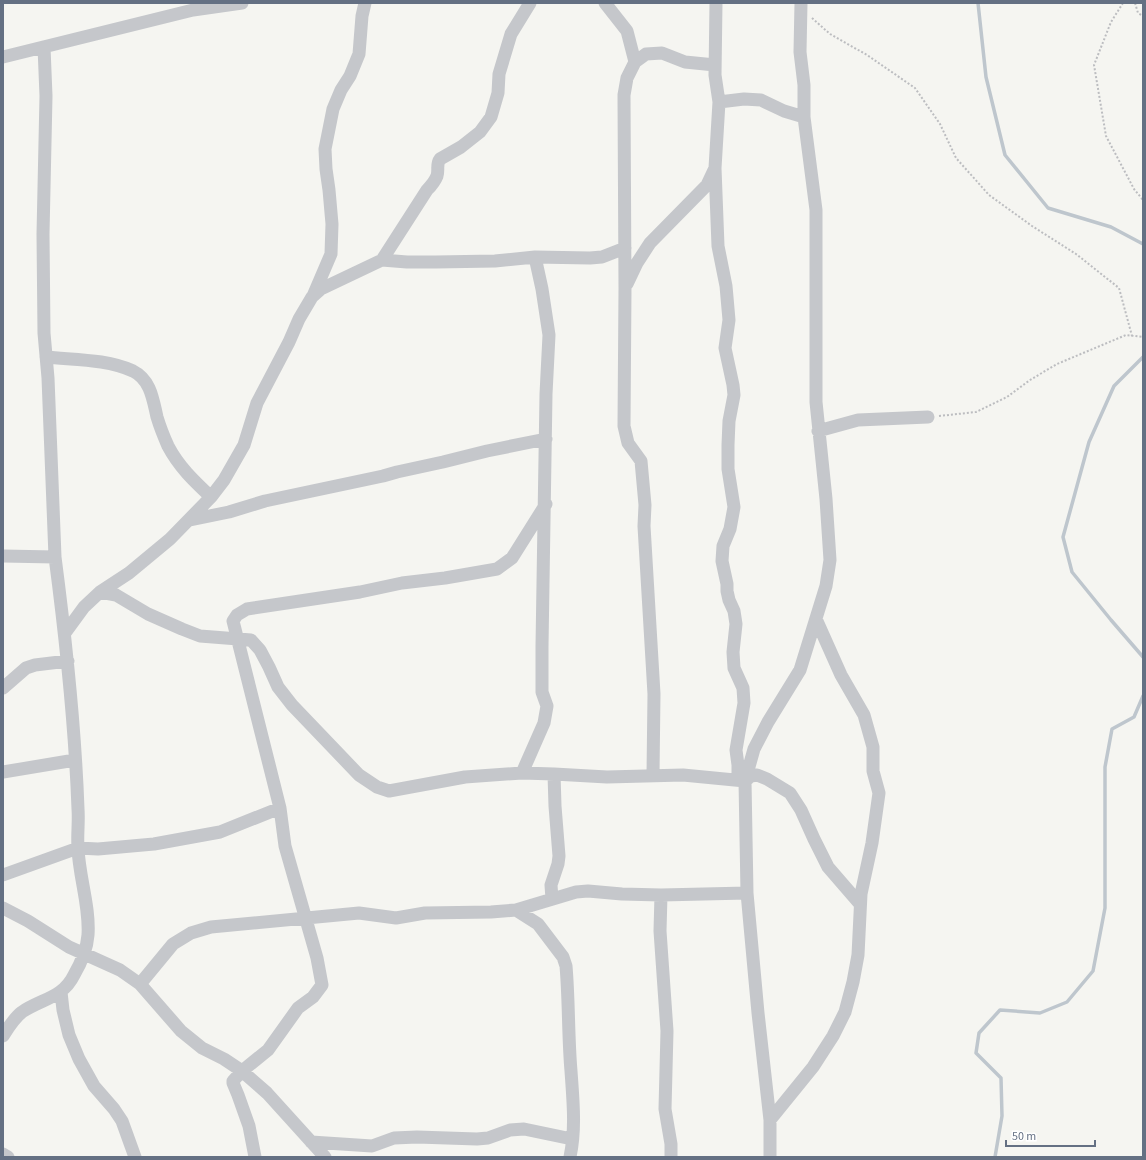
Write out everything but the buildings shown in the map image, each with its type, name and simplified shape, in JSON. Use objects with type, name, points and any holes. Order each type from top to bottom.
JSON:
[{"type":"street","points":[[3,57],[193,10],[242,3]]},
{"type":"street","points":[[65,633],[84,608],[100,592],[129,573],[170,539],[190,520],[224,480],[244,445],[257,403],[289,342],[299,319],[312,297],[330,254],[332,224],[325,149],[333,109],[341,90],[350,76],[359,54],[362,16],[365,3]]},
{"type":"street","points":[[382,260],[437,176],[438,162],[440,159],[480,132],[491,117],[498,93],[499,74],[511,34],[530,3]]},
{"type":"street","points":[[605,3],[627,32],[635,62]]},
{"type":"street","points":[[716,3],[715,65],[719,102],[715,168],[718,246],[726,286],[729,320],[724,348],[734,395],[729,421],[728,445],[728,469],[734,507],[730,529],[723,546],[722,561],[728,596],[734,611],[736,624],[733,652],[734,668],[743,688],[744,703],[736,750],[742,780],[747,893],[770,1120],[770,1157]]},
{"type":"street","points":[[742,780],[754,749],[768,722],[800,670],[826,586],[830,560],[826,499],[816,402],[816,210],[804,117],[804,85],[800,52],[801,5]]},
{"type":"street","points":[[3,1036],[20,1014],[32,1006],[61,992],[69,985],[84,953],[88,937],[88,922],[80,872],[78,848],[78,810],[68,661],[55,557],[44,333],[46,96],[44,47]]},
{"type":"street","points":[[653,775],[654,694],[644,526],[645,505],[641,461],[628,443],[624,426],[624,95],[628,78],[635,62],[646,54],[662,53],[686,62],[715,65]]},
{"type":"street","points":[[719,102],[744,99],[761,100],[784,111],[804,117]]},
{"type":"street","points":[[625,288],[637,263],[650,243],[707,185],[715,168]]},
{"type":"street","points":[[312,297],[321,289],[382,260],[436,262],[495,261],[534,257],[590,258],[602,256],[625,248]]},
{"type":"street","points":[[522,773],[544,723],[547,706],[542,692],[549,335],[542,289],[534,257]]},
{"type":"street","points":[[46,357],[114,364],[134,372],[144,379],[153,398],[157,419],[169,446],[187,474],[211,497]]},
{"type":"street","points":[[818,431],[858,420],[928,417]]},
{"type":"street","points":[[190,520],[487,451],[546,439]]},
{"type":"street","points":[[255,1157],[249,1126],[232,1083],[233,1079],[268,1050],[298,1008],[313,997],[322,985],[317,958],[285,846],[280,808],[233,621],[237,615],[247,609],[360,592],[402,583],[497,570],[512,558],[546,504]]},
{"type":"street","points":[[3,556],[55,557]]},
{"type":"street","points":[[100,592],[116,595],[148,614],[200,636],[251,640],[260,650],[270,667],[278,687],[292,705],[359,775],[377,787],[389,791],[465,778],[522,773],[606,777],[683,775],[742,780],[757,775],[767,779],[790,793],[801,810],[828,867],[860,904]]},
{"type":"street","points":[[770,1120],[813,1067],[834,1036],[845,1012],[858,955],[860,894],[872,843],[879,793],[873,771],[873,747],[864,715],[841,675],[816,619]]},
{"type":"street","points":[[6,683],[26,668],[35,665],[68,661]]},
{"type":"street","points":[[3,772],[75,760]]},
{"type":"street","points":[[552,898],[551,885],[559,856],[554,774]]},
{"type":"street","points":[[3,875],[78,848],[98,849],[121,847],[193,838],[220,832],[280,808]]},
{"type":"street","points":[[140,984],[173,944],[192,933],[211,927],[359,913],[396,918],[425,913],[516,910],[552,898],[576,892],[588,891],[660,895],[747,893]]},
{"type":"street","points":[[660,895],[660,931],[668,1031],[665,1109],[672,1157]]},
{"type":"street","points":[[3,908],[28,921],[69,947],[120,970],[140,984],[181,1031],[202,1048],[224,1059],[242,1071],[267,1094],[325,1157]]},
{"type":"street","points":[[516,910],[538,924],[563,956],[566,966],[574,1102],[570,1157]]},
{"type":"street","points":[[61,992],[62,1010],[69,1035],[79,1059],[94,1086],[122,1121],[135,1157]]},
{"type":"street","points":[[311,1142],[372,1146],[394,1138],[417,1137],[477,1139],[488,1138],[510,1130],[524,1129],[572,1139]]},
{"type":"street","points":[[3,1154],[8,1157]]},
{"type":"path","points":[[1123,3],[1111,22],[1094,65],[1106,136],[1134,189],[1143,200]]},
{"type":"path","points":[[1135,3],[1138,12],[1143,16]]},
{"type":"path","points":[[801,5],[830,34],[867,54],[915,88],[940,124],[956,158],[989,195],[1032,226],[1076,254],[1119,288],[1132,336]]},
{"type":"path","points":[[928,417],[976,412],[1007,397],[1030,380],[1057,364],[1126,336],[1143,337]]},
{"type":"waterway","points":[[978,3],[986,77],[1005,155],[1048,208],[1111,227],[1143,244]]},
{"type":"waterway","points":[[1143,357],[1114,386],[1089,442],[1063,537],[1072,572],[1143,657]]},
{"type":"waterway","points":[[995,1157],[1002,1116],[1001,1078],[976,1053],[979,1033],[1000,1010],[1040,1013],[1067,1002],[1093,971],[1105,908],[1105,767],[1112,729],[1134,717],[1143,696]]}]
